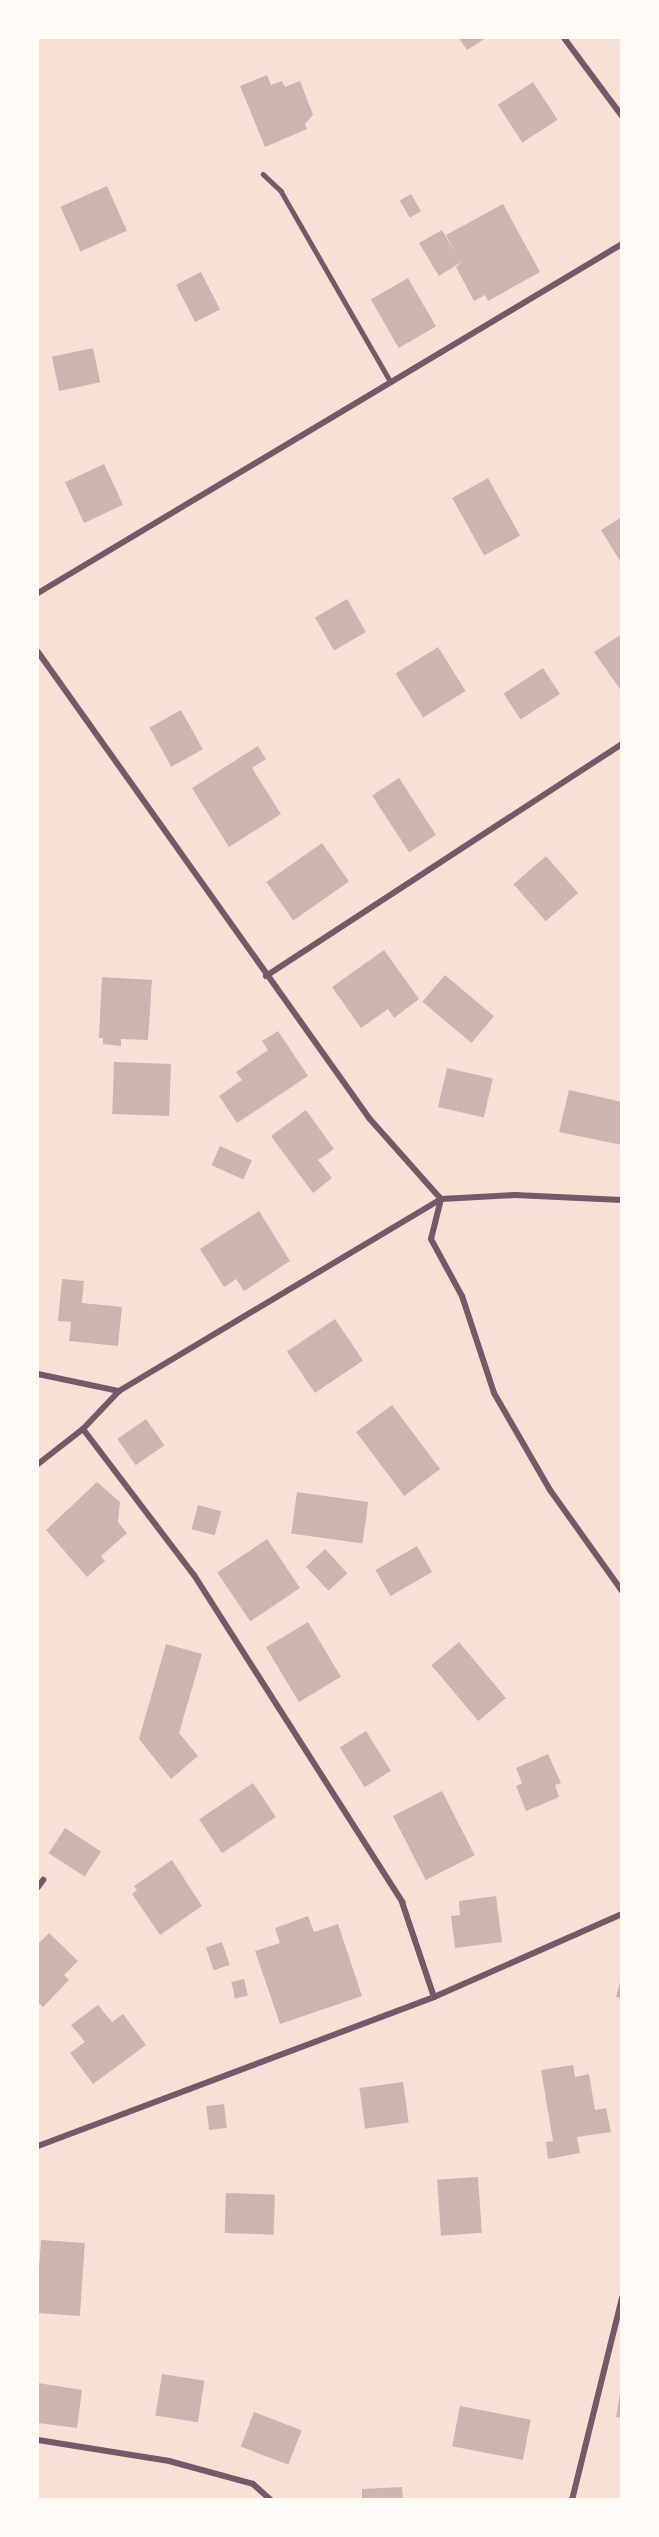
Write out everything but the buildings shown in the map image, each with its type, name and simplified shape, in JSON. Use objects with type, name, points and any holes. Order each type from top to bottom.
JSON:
[{"type":"street","points":[[564,38],[621,116]]},
{"type":"street","points":[[38,593],[621,244]]},
{"type":"street","points":[[38,652],[369,1118],[441,1198]]},
{"type":"street","points":[[266,976],[621,744]]},
{"type":"street","points":[[38,1464],[83,1429],[119,1391],[441,1198],[515,1195],[621,1200]]},
{"type":"street","points":[[441,1198],[431,1239],[462,1296],[494,1393],[550,1490],[621,1591]]},
{"type":"street","points":[[38,1374],[119,1391]]},
{"type":"street","points":[[83,1429],[194,1575],[402,1902],[434,1996]]},
{"type":"street","points":[[38,1887],[44,1880]]},
{"type":"street","points":[[38,2145],[434,1996],[621,1914]]},
{"type":"street","points":[[572,2499],[621,2298]]},
{"type":"street","points":[[38,2440],[169,2462],[253,2484],[271,2499]]},
{"type":"lane","points":[[263,174],[281,191],[391,382]]}]
